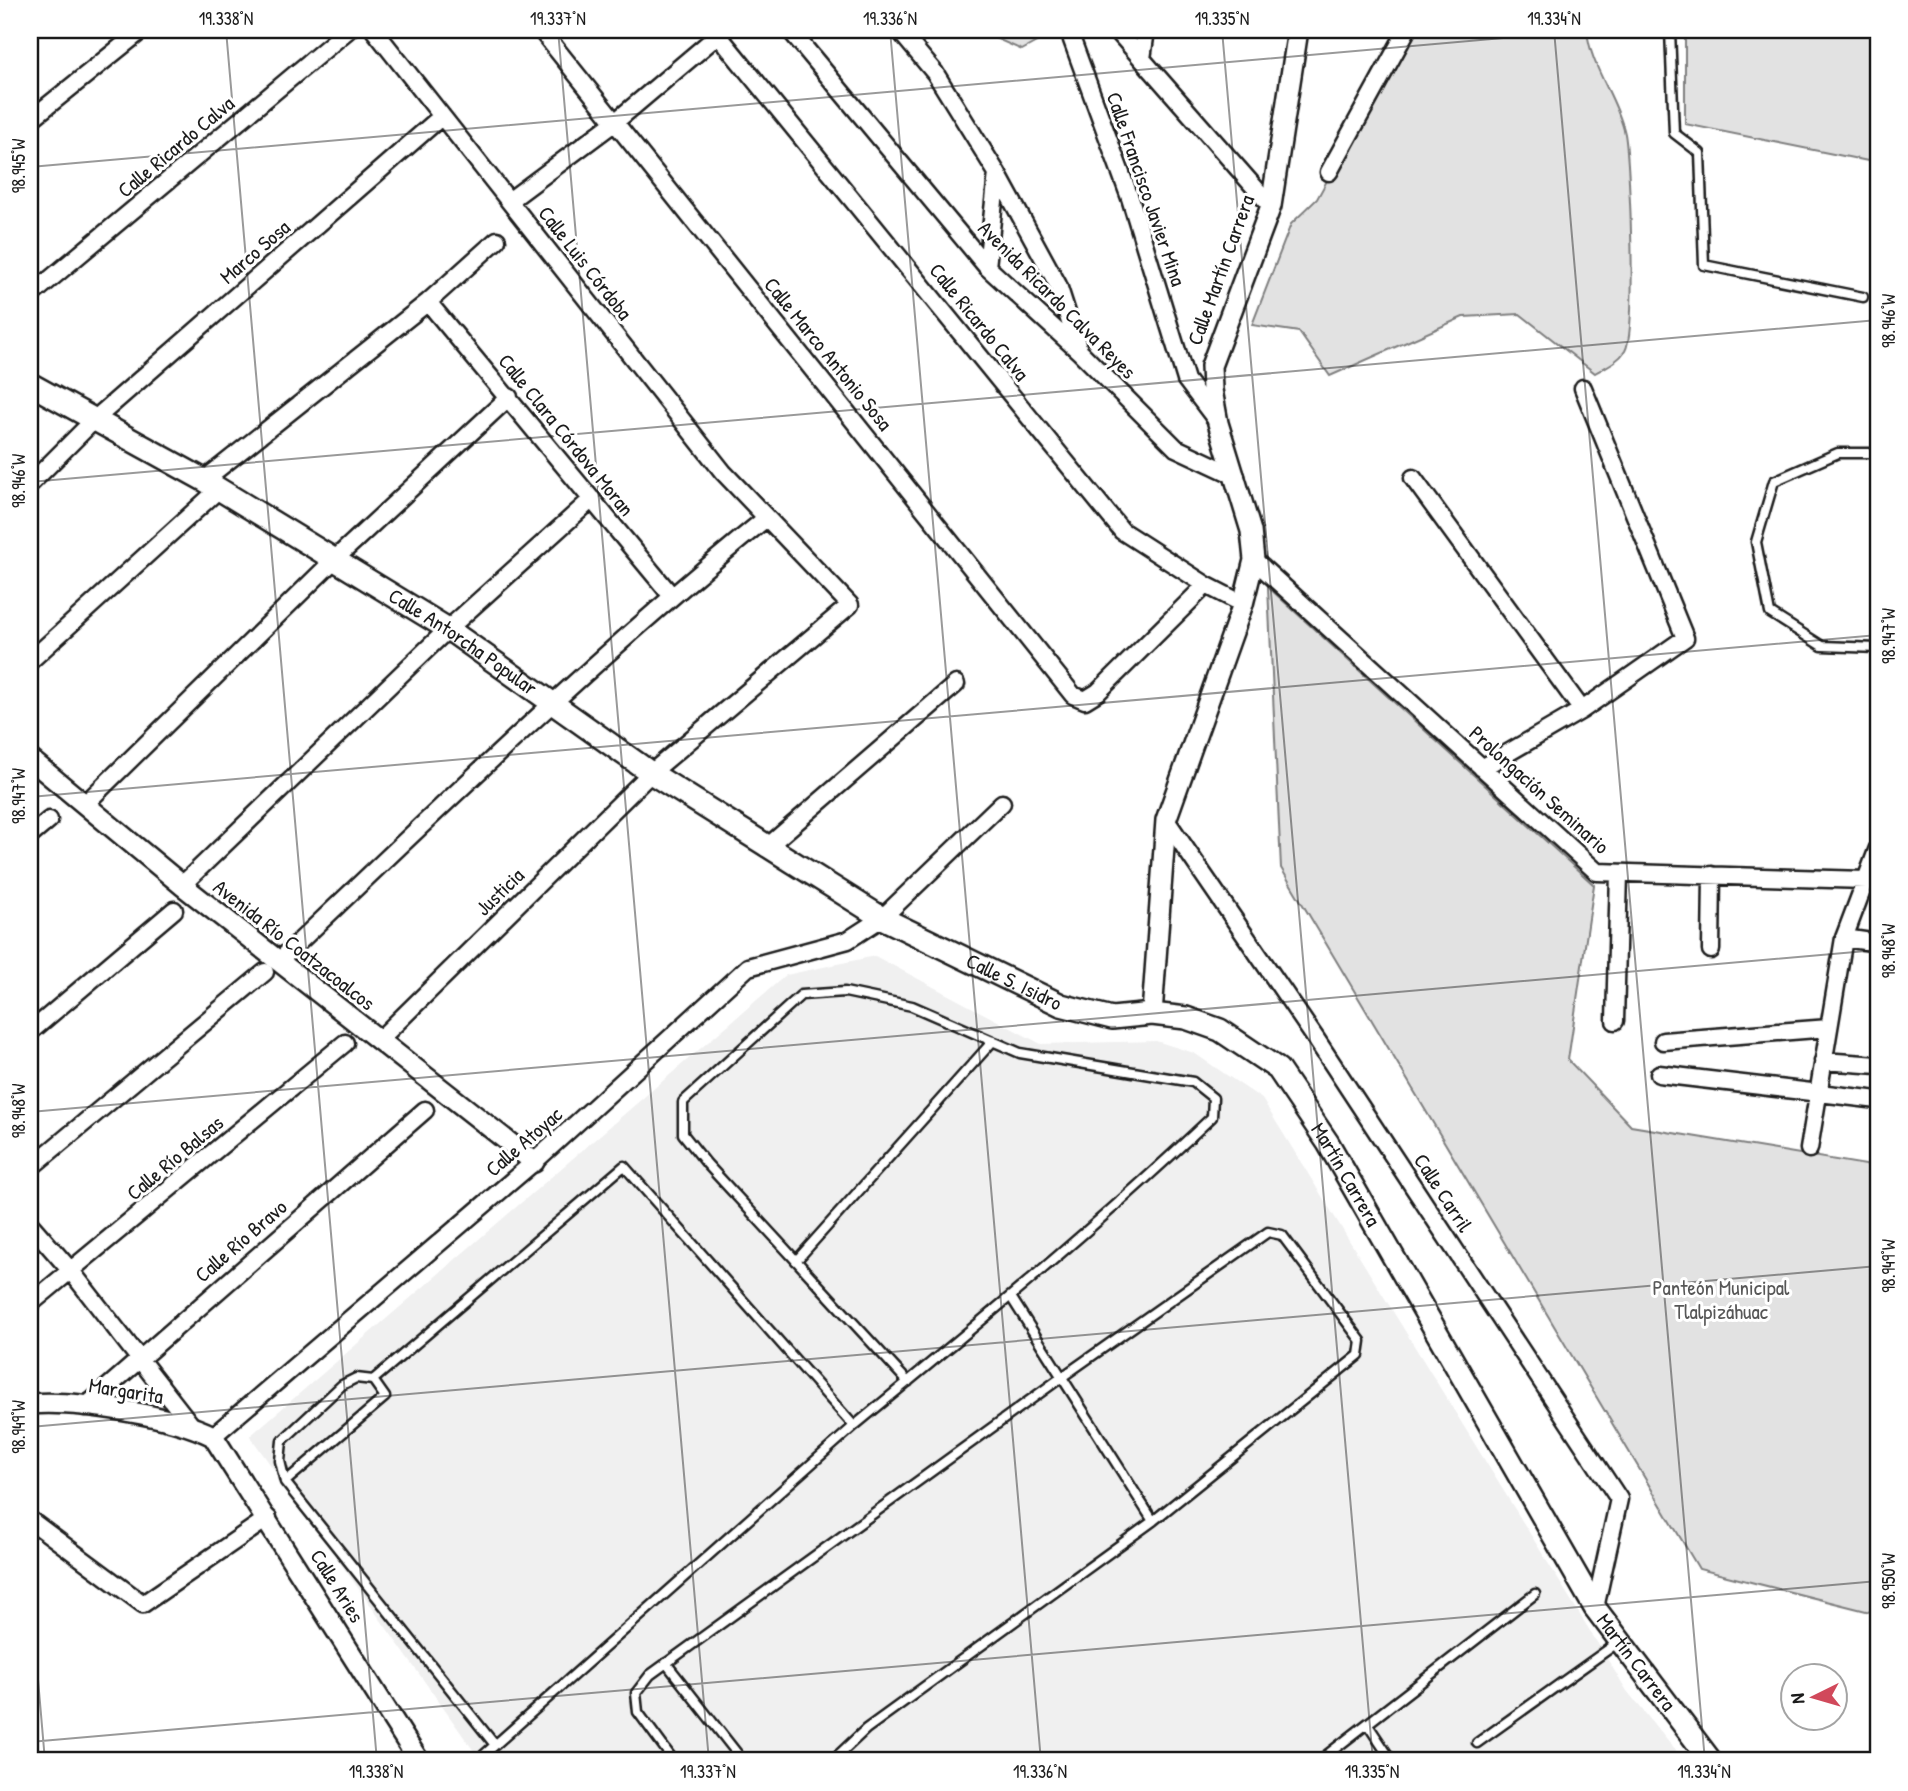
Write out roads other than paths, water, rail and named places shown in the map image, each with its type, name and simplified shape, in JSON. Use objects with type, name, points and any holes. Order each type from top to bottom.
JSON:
[{"type":"main road","name":"Calle Antorcha Popular","points":[[30,384],[211,485],[448,629],[651,774],[882,918]]},
{"type":"main road","name":"Calle S. Isidro","points":[[882,918],[1060,1005],[1112,1018],[1152,1014]]},
{"type":"main road","name":"Martín Carrera","points":[[1152,1014],[1186,1018],[1220,1030],[1278,1069],[1328,1143],[1595,1608],[1711,1761]]},
{"type":"street","points":[[30,120],[142,30]]},
{"type":"street","name":"Calle Ricardo Calva","points":[[30,296],[348,30]]},
{"type":"street","name":"Calle Luis Córdoba","points":[[374,30],[723,472],[850,605]]},
{"type":"street","name":"Calle Marco Antonio Sosa","points":[[541,30],[1073,695],[1085,700],[1098,692],[1206,585]]},
{"type":"street","name":"Avenida Ricardo Calva Reyes","points":[[790,30],[987,267],[1080,352],[1176,448],[1236,477]]},
{"type":"street","points":[[899,30],[935,73],[997,173],[1058,285],[1080,352]]},
{"type":"street","points":[[1142,59],[1146,30]]},
{"type":"street","name":"Calle Martín Carrera","points":[[1243,604],[1254,560],[1251,531],[1218,423],[1211,366],[1270,206],[1298,30]]},
{"type":"street","points":[[1329,173],[1407,30]]},
{"type":"street","points":[[509,201],[615,122],[716,32]]},
{"type":"street","name":"Calle Ricardo Calva","points":[[716,32],[1122,531],[1206,585],[1243,604]]},
{"type":"street","points":[[1120,34],[1270,206]]},
{"type":"street","name":"Calle Francisco Javier Mina","points":[[1072,40],[1130,198],[1186,380],[1218,423]]},
{"type":"street","name":"Marco Sosa","points":[[30,484],[95,419],[442,116]]},
{"type":"street","points":[[987,267],[997,173]]},
{"type":"street","points":[[30,662],[211,485],[428,302],[497,240]]},
{"type":"street","name":"Calle Clara Córdova Moran","points":[[428,302],[671,595]]},
{"type":"street","points":[[1482,768],[1582,710],[1685,638],[1583,388]]},
{"type":"street","points":[[84,805],[335,559],[509,397]]},
{"type":"street","points":[[1413,478],[1582,710]]},
{"type":"street","points":[[182,886],[448,629],[592,499]]},
{"type":"street","points":[[30,1168],[272,966],[671,595],[765,519]]},
{"type":"street","name":"Prolongación Seminario","points":[[1254,560],[1597,872],[1866,880]]},
{"type":"street","points":[[1152,1014],[1166,820],[1243,604]]},
{"type":"street","name":"Justicia","points":[[378,1041],[651,774],[850,605]]},
{"type":"street","points":[[766,848],[956,684]]},
{"type":"street","name":"Avenida Río Coatzacoalcos","points":[[30,759],[182,886],[272,966],[378,1041],[534,1162]]},
{"type":"street","name":"Calle Atoyac","points":[[213,1436],[534,1162],[748,967],[848,940],[882,918],[1002,803]]},
{"type":"street","points":[[30,836],[49,820]]},
{"type":"street","name":"Calle Carril","points":[[1166,820],[1316,1039],[1619,1499],[1595,1608]]},
{"type":"street","points":[[1809,1149],[1844,938],[1878,848]]},
{"type":"street","points":[[1615,1021],[1619,873]]},
{"type":"street","points":[[1711,950],[1712,875]]},
{"type":"street","points":[[30,1032],[174,910]]},
{"type":"street","points":[[1844,938],[1878,943]]},
{"type":"street","points":[[1663,1041],[1829,1028]]},
{"type":"street","name":"Calle Río Balsas","points":[[30,1304],[345,1043]]},
{"type":"street","points":[[1823,1061],[1878,1065]]},
{"type":"street","points":[[1659,1074],[1878,1100]]},
{"type":"street","name":"Calle Río Bravo","points":[[85,1407],[425,1110]]},
{"type":"street","points":[[30,1224],[71,1271],[191,1425]]},
{"type":"street","name":"Margarita","points":[[30,1404],[85,1407],[191,1425],[213,1436]]},
{"type":"street","name":"Calle Aries","points":[[213,1436],[268,1518],[419,1761]]},
{"type":"street","points":[[30,1520],[143,1604],[268,1518]]},
{"type":"lane","points":[[1670,30],[1674,134],[1700,153],[1704,265],[1863,297]]},
{"type":"lane","points":[[1878,453],[1838,453],[1774,481],[1756,542],[1770,613],[1822,646],[1878,648]]},
{"type":"lane","points":[[477,1761],[854,1426],[908,1382],[1011,1297],[1139,1186],[1212,1117],[1213,1098],[1193,1082],[1020,1053],[912,1006],[845,992],[802,995],[683,1102],[683,1134],[908,1382]]},
{"type":"lane","points":[[796,1261],[993,1041]]},
{"type":"lane","points":[[495,1745],[285,1482],[280,1461],[282,1441],[342,1385],[356,1378],[373,1380],[624,1166],[854,1426]]},
{"type":"lane","points":[[674,1761],[638,1712],[636,1693],[650,1675],[1062,1377],[1268,1232],[1282,1235],[1361,1341],[1359,1355],[1153,1521],[866,1729],[832,1761]]},
{"type":"lane","points":[[1011,1297],[1153,1521]]},
{"type":"lane","points":[[285,1482],[385,1397],[373,1380]]},
{"type":"lane","points":[[1319,1761],[1535,1594]]},
{"type":"lane","points":[[1477,1743],[1619,1641]]},
{"type":"lane","points":[[666,1663],[743,1761]]},
{"type":"lane","points":[[1368,1725],[1392,1761]]},
{"type":"park label","name":"Panteón Municipal Tlalpizáhuac","points":[[1721,1300]]}]
